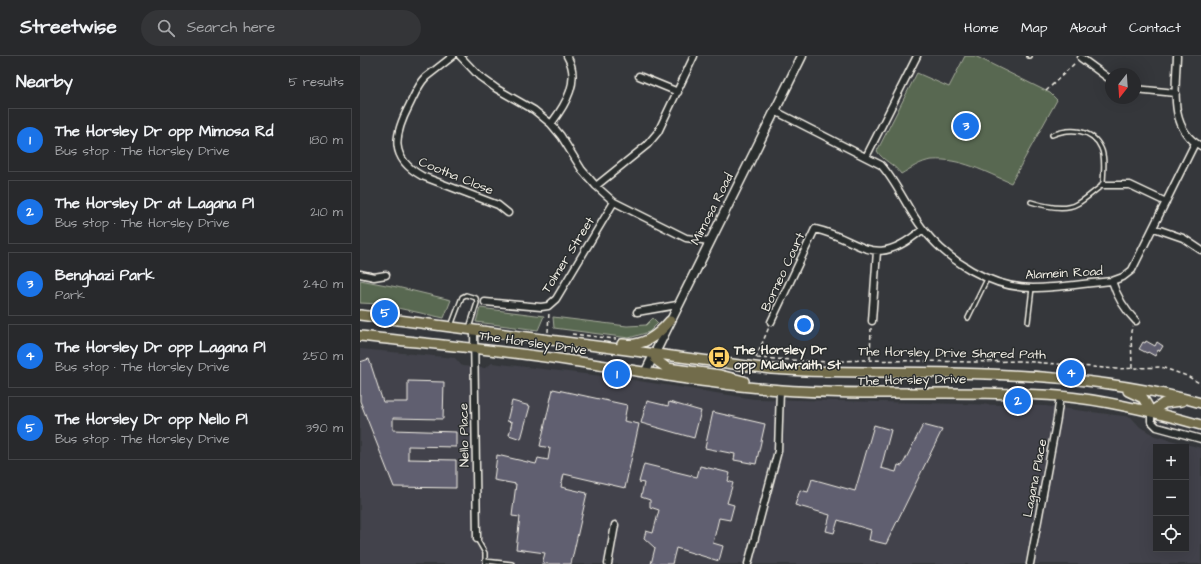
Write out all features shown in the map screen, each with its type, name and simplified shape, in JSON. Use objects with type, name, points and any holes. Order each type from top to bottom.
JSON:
[{"type":"main road","name":"Mimosa Road","points":[[645,373],[677,305],[802,56]]},
{"type":"main road","name":"The Horsley Drive","points":[[360,315],[771,369],[1047,377],[1149,391],[1201,403]]},
{"type":"main road","points":[[561,342],[600,341],[628,345],[636,344],[653,337],[670,321]]},
{"type":"main road","name":"The Horsley Drive","points":[[360,336],[474,348],[574,361],[645,373],[780,390],[905,394],[959,391],[1060,396],[1151,412],[1201,424]]},
{"type":"main road","points":[[654,354],[656,360],[667,368],[720,375],[780,390]]},
{"type":"main road","points":[[1111,385],[1143,398],[1151,412],[1164,403],[1190,400]]},
{"type":"street","name":"Cootha Close","points":[[453,56],[426,78],[419,86],[400,124],[396,138],[398,152],[402,161],[410,170],[498,205],[508,213]]},
{"type":"street","points":[[460,56],[479,76],[497,89],[534,110],[551,124],[561,136],[582,170],[596,186],[614,202],[686,238],[710,241]]},
{"type":"street","points":[[551,124],[568,99],[572,86],[573,75],[567,56]]},
{"type":"street","points":[[596,186],[647,145],[658,132],[694,56]]},
{"type":"street","points":[[866,157],[917,56]]},
{"type":"street","points":[[1177,56],[1176,107],[1179,120],[1186,133],[1198,144]]},
{"type":"street","points":[[1079,57],[1105,76]]},
{"type":"street","points":[[639,76],[678,92]]},
{"type":"street","points":[[1141,90],[1176,93]]},
{"type":"street","name":"Alamein Road","points":[[775,111],[881,165],[890,174],[923,229],[938,246],[952,258],[987,279],[1009,285],[1032,288],[1112,281],[1123,277],[1132,270],[1166,202],[1198,144]]},
{"type":"street","points":[[1103,185],[1130,185],[1166,202]]},
{"type":"street","name":"Tolmer Street","points":[[485,302],[540,307],[548,306],[556,299],[614,202]]},
{"type":"street","points":[[1154,228],[1183,238],[1201,250]]},
{"type":"street","points":[[872,321],[877,252],[892,248],[910,240],[923,229]]},
{"type":"street","name":"Borneo Court","points":[[772,322],[815,230],[826,232],[865,249],[877,252]]},
{"type":"street","points":[[360,274],[374,277],[386,275]]},
{"type":"street","points":[[1112,281],[1116,296],[1128,313],[1136,321]]},
{"type":"street","points":[[637,312],[677,305]]},
{"type":"street","name":"Nello Place","points":[[472,330],[474,348],[477,540]]},
{"type":"street","points":[[748,564],[778,451],[780,390]]},
{"type":"street","name":"Lagana Place","points":[[1030,564],[1058,418],[1060,396]]},
{"type":"street","points":[[1151,412],[1151,421],[1157,427],[1201,439]]},
{"type":"street","points":[[608,564],[615,525]]},
{"type":"lane","points":[[1031,202],[1046,206],[1069,206],[1077,204],[1103,185],[1104,162],[1102,148],[1096,141],[1089,135],[1073,130],[1064,130],[1052,135]]},
{"type":"lane","points":[[968,318],[987,279]]},
{"type":"lane","points":[[1028,322],[1032,288]]},
{"type":"lane","points":[[451,328],[462,297],[466,294],[476,298],[477,303],[472,330]]},
{"type":"lane","points":[[477,540],[485,553],[485,563],[512,564]]},
{"type":"path","points":[[1046,91],[1079,57]]},
{"type":"path","points":[[548,306],[548,334]]},
{"type":"path","points":[[870,360],[872,321]]},
{"type":"path","points":[[1132,368],[1131,331],[1136,321]]},
{"type":"path","name":"The Horsley Drive Shared Path","points":[[772,322],[756,358],[830,362],[870,360],[972,362],[1021,361],[1092,368],[1161,367],[1187,376],[1201,384]]},
{"type":"shaded area","points":[[360,349],[455,358],[462,366],[485,368],[492,363],[626,379],[754,399],[1045,406],[1131,417],[1140,427],[1155,436],[1186,444],[1153,444],[1153,552],[1189,552],[1189,445],[1201,448],[1201,564],[360,564]]},
{"type":"green space","points":[[965,56],[975,56],[1050,93],[1057,100],[1011,183],[963,163],[943,160],[924,162],[901,174],[877,151],[917,73],[949,87]]},
{"type":"green space","points":[[360,280],[451,300],[444,318],[379,304],[360,303]]},
{"type":"green space","points":[[480,308],[544,316],[538,330],[476,322]]},
{"type":"green space","points":[[553,317],[627,326],[646,325],[653,318],[658,323],[649,332],[629,338],[554,328]]},
{"type":"building","points":[[1146,341],[1155,346],[1157,342],[1163,346],[1160,351],[1158,350],[1155,356],[1139,349],[1143,342],[1145,343]]},
{"type":"building","points":[[369,359],[383,402],[408,402],[408,381],[444,382],[443,419],[393,418],[393,430],[456,432],[456,447],[408,446],[408,459],[456,460],[456,488],[394,487],[360,401],[360,362]]},
{"type":"building","points":[[553,389],[627,405],[624,421],[639,424],[625,488],[564,474],[561,487],[587,493],[571,564],[542,564],[545,553],[516,549],[520,517],[512,516],[516,484],[494,480],[497,455],[536,464],[538,458],[548,460],[550,448],[540,446]]},
{"type":"building","points":[[512,401],[530,406],[521,439],[509,435],[512,422],[507,421]]},
{"type":"building","points":[[647,401],[668,406],[669,402],[701,411],[694,438],[641,423]]},
{"type":"building","points":[[713,412],[765,424],[756,464],[734,460],[735,454],[705,448]]},
{"type":"building","points":[[874,425],[891,430],[881,468],[896,472],[898,465],[902,466],[923,425],[942,430],[886,544],[869,540],[871,530],[838,520],[834,533],[826,531],[830,515],[795,505],[800,490],[808,492],[812,479],[855,491]]},
{"type":"building","points":[[644,464],[697,477],[700,466],[730,473],[728,481],[733,483],[727,503],[734,505],[730,520],[719,518],[713,543],[723,546],[719,561],[676,548],[672,564],[651,564],[655,548],[644,538],[646,531],[653,533],[659,510],[650,507],[650,500],[641,497],[644,483],[639,482]]},
{"type":"place","name":"Benghazi Park","points":[[966,126]]},
{"type":"place","name":"The Horsley Dr opp Nello Pl","points":[[385,313]]},
{"type":"place","name":"The Horsley Dr opp McIlwraith St","points":[[719,357]]},
{"type":"place","name":"The Horsley Dr opp Lagana Pl","points":[[1071,373]]},
{"type":"place","name":"The Horsley Dr opp Mimosa Rd","points":[[617,374]]},
{"type":"place","name":"The Horsley Dr at Lagana Pl","points":[[1018,401]]}]
